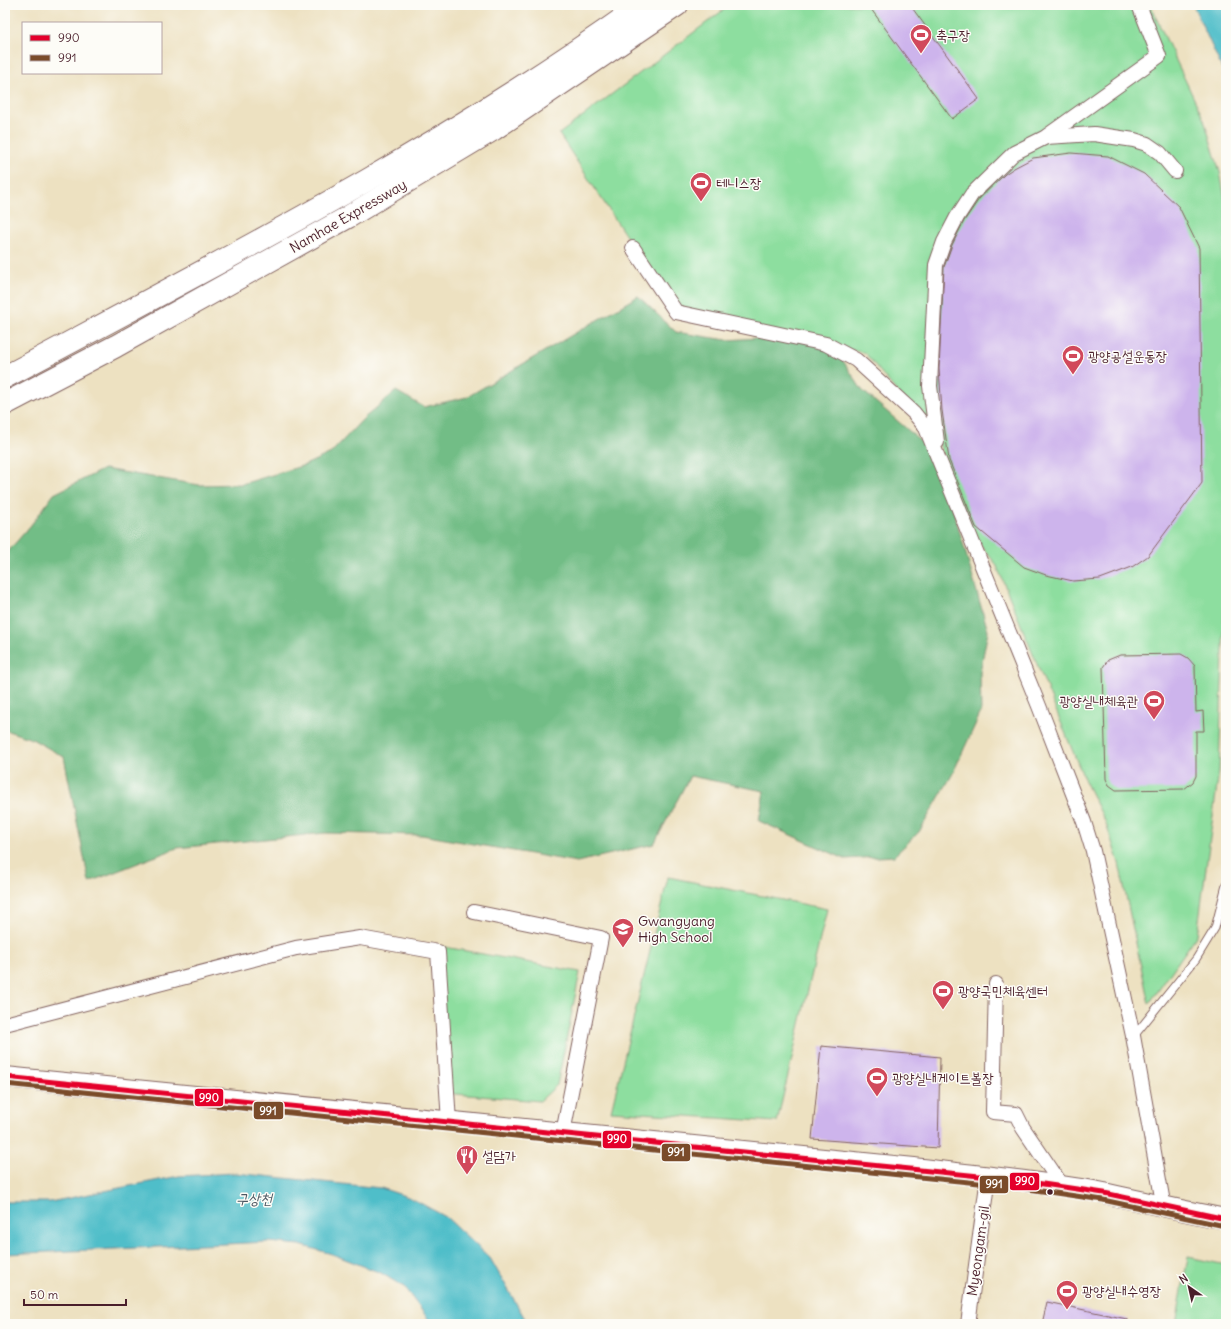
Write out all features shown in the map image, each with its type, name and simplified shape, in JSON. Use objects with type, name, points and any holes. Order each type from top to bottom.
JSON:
[{"type":"highway","name":"Namhae Expressway","points":[[5,377],[337,198],[484,111],[607,30],[642,5]]},
{"type":"highway","name":"Namhae Expressway","points":[[5,404],[116,346],[348,217],[494,129],[677,5]]},
{"type":"main road","points":[[5,1077],[906,1167],[1063,1187],[1226,1219]]},
{"type":"street","points":[[938,456],[930,386],[936,265],[944,242],[972,194],[1014,153],[1046,137],[1159,56],[1139,5]]},
{"type":"street","points":[[1046,137],[1094,134],[1134,140],[1147,144],[1160,153],[1175,171]]},
{"type":"street","points":[[633,248],[676,312],[826,344],[856,360],[914,413],[926,428],[1084,822],[1094,851],[1133,1036],[1164,1208]]},
{"type":"street","points":[[474,912],[601,938],[563,1133]]},
{"type":"street","points":[[5,1024],[296,948],[360,938],[438,952],[449,1122]]},
{"type":"street","points":[[996,984],[993,1112],[1016,1114],[1022,1128],[1063,1187]]},
{"type":"street","name":"Myeongam-gil","points":[[968,1324],[988,1177]]},
{"type":"lane","points":[[1133,1036],[1196,959],[1215,928],[1226,885]]},
{"type":"green space","name":"광양공설운동장","points":[[730,5],[1150,5],[1204,120],[1220,172],[1226,205],[1226,559],[1219,771],[1197,935],[1149,1004],[1119,863],[1105,821],[1085,781],[996,564],[965,526],[939,443],[865,353],[676,312],[559,134]]},
{"type":"green space","points":[[638,296],[676,332],[727,340],[788,336],[836,350],[862,390],[938,456],[988,631],[980,672],[981,712],[952,775],[919,832],[894,856],[845,859],[759,821],[764,791],[690,776],[654,844],[577,862],[422,835],[325,833],[177,848],[89,882],[64,757],[32,739],[5,730],[5,555],[31,525],[54,494],[104,469],[199,485],[242,484],[305,465],[331,453],[363,419],[396,391],[424,407],[467,397]]},
{"type":"green space","points":[[668,877],[827,909],[777,1122],[611,1111]]},
{"type":"green space","points":[[434,945],[580,972],[557,1085],[540,1101],[443,1093]]},
{"type":"green space","points":[[1188,1257],[1226,1265],[1226,1306],[1223,1324],[1176,1324]]},
{"type":"water","points":[[1193,5],[1226,5],[1226,77]]},
{"type":"water","name":"구상천","points":[[235,1173],[381,1188],[411,1198],[446,1217],[490,1258],[528,1324],[432,1324],[404,1287],[381,1273],[332,1254],[300,1245],[268,1242],[5,1254],[5,1202],[50,1202],[179,1176]]},
{"type":"building","points":[[868,5],[910,5],[979,99],[952,119]]},
{"type":"building","name":"광양공설운동장","points":[[1071,153],[1108,156],[1144,174],[1179,207],[1199,248],[1202,483],[1148,556],[1132,567],[1100,579],[1073,581],[1046,575],[1024,567],[976,527],[949,460],[942,410],[939,369],[944,267],[952,245],[964,221],[979,199],[1005,174],[1014,168],[1033,158]]},
{"type":"building","name":"광양실내체육관","points":[[1181,654],[1188,658],[1195,666],[1196,712],[1203,711],[1204,731],[1196,731],[1196,776],[1193,782],[1184,789],[1116,790],[1109,785],[1106,779],[1103,667],[1108,660],[1120,655]]},
{"type":"building","name":"광양실내게이트볼장","points":[[821,1046],[940,1057],[938,1148],[812,1139]]},
{"type":"building","name":"광양실내수영장","points":[[1047,1302],[1127,1319],[1126,1324],[1042,1324]]},
{"type":"transit line","name":"990","points":[[5,1077],[1009,1179],[1104,1193],[1226,1219]]},
{"type":"transit line","name":"991","points":[[5,1084],[1008,1186],[1103,1200],[1225,1226]]},
{"type":"place","name":"축구장","points":[[921,54]]},
{"type":"place","name":"테니스장","points":[[701,202]]},
{"type":"place","name":"광양공설운동장","points":[[1073,376]]},
{"type":"place","name":"광양실내체육관","points":[[1154,720]]},
{"type":"place","name":"Gwangyang High School","points":[[623,948]]},
{"type":"place","name":"광양국민체육센터","points":[[943,1010]]},
{"type":"place","name":"광양실내게이트볼장","points":[[877,1098]]},
{"type":"place","name":"설담가","points":[[467,1176]]},
{"type":"place","name":"광양실내수영장","points":[[1067,1310]]}]
